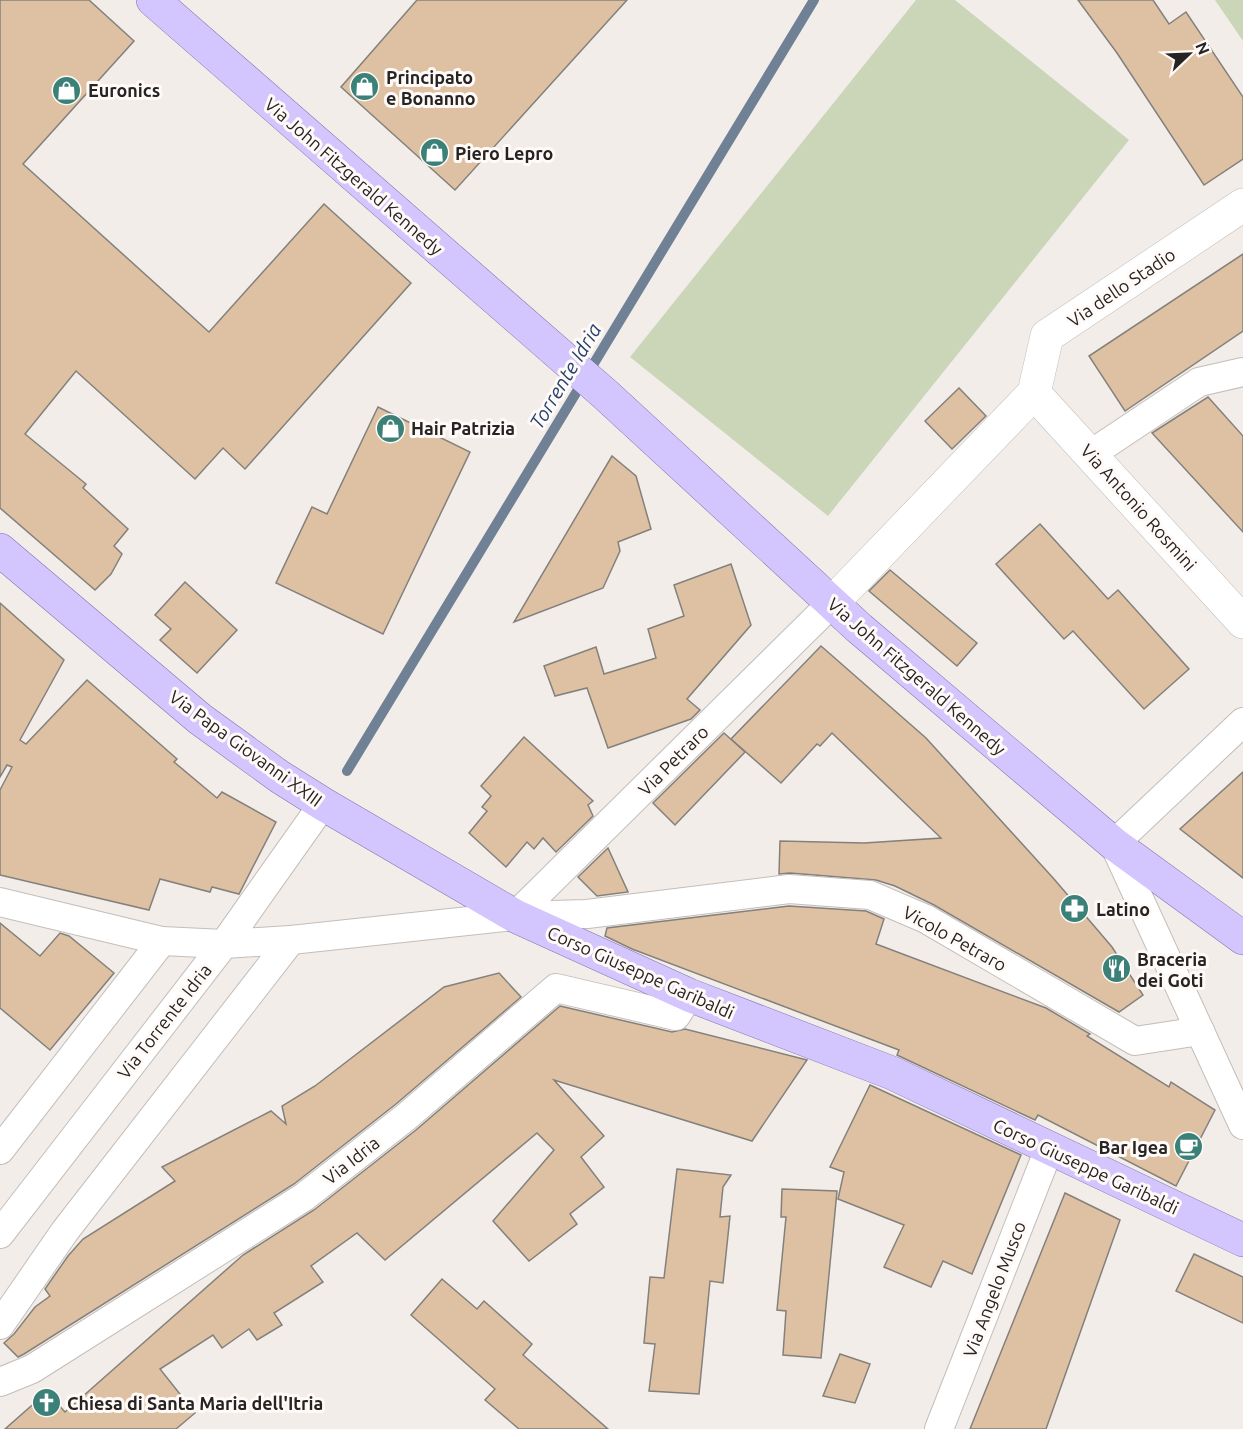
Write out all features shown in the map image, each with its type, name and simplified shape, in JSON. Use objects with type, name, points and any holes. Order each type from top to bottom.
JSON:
[{"type":"main road","name":"Via John Fitzgerald Kennedy","points":[[153,0],[606,396],[859,628],[1114,844],[1243,938]]},
{"type":"main road","name":"Via Papa Giovanni XXIII","points":[[0,550],[200,719],[280,777],[515,916]]},
{"type":"main road","name":"Corso Giuseppe Garibaldi","points":[[515,916],[689,995],[892,1073],[1243,1240]]},
{"type":"street","name":"Via dello Stadio","points":[[1034,393],[1047,336],[1243,205]]},
{"type":"street","points":[[1091,454],[1199,382],[1243,372]]},
{"type":"street","name":"Via Antonio Rosmini","points":[[1034,393],[1243,622]]},
{"type":"street","points":[[832,603],[1034,393]]},
{"type":"street","name":"Via Petraro","points":[[515,916],[832,603]]},
{"type":"street","points":[[1243,722],[1114,844],[1243,1125]]},
{"type":"street","name":"Via Torrente Idria","points":[[0,1234],[224,944],[323,804]]},
{"type":"street","name":"Vicolo Petraro","points":[[515,916],[587,914],[789,889],[870,895],[926,918],[1135,1041],[1200,1031]]},
{"type":"street","points":[[0,902],[162,940],[224,944],[291,940],[515,916]]},
{"type":"street","points":[[0,1150],[162,940]]},
{"type":"street","points":[[0,1325],[65,1231],[291,940]]},
{"type":"street","name":"Via Idria","points":[[0,1382],[32,1369],[304,1197],[406,1117],[556,988],[676,1016],[689,995]]},
{"type":"street","name":"Via Angelo Musco","points":[[939,1429],[1049,1149]]},
{"type":"green space","points":[[916,0],[955,0],[1129,140],[828,516],[630,357]]},
{"type":"green space","points":[[1215,0],[1243,0],[1243,41]]},
{"type":"building","points":[[0,0],[89,0],[134,41],[23,164],[209,332],[324,204],[411,283],[245,469],[223,448],[195,479],[76,371],[25,434],[86,484],[83,488],[128,529],[114,546],[122,554],[111,574],[95,590],[0,508]]},
{"type":"building","points":[[417,0],[627,0],[455,190],[341,87]]},
{"type":"building","points":[[1078,0],[1153,0],[1169,24],[1186,12],[1243,97],[1243,159],[1204,185],[1117,53]]},
{"type":"building","points":[[1243,254],[1243,331],[1125,411],[1089,356]]},
{"type":"building","points":[[959,388],[986,416],[952,449],[925,421]]},
{"type":"building","points":[[1208,397],[1243,436],[1243,532],[1152,433]]},
{"type":"building","points":[[378,407],[470,452],[383,634],[276,583],[312,507],[327,514]]},
{"type":"building","points":[[612,456],[636,476],[651,529],[618,542],[620,551],[603,588],[514,622]]},
{"type":"building","points":[[1040,524],[1108,599],[1118,590],[1189,669],[1144,709],[1073,631],[1064,639],[996,564]]},
{"type":"building","points":[[731,564],[751,625],[687,699],[700,710],[691,719],[608,748],[587,688],[555,696],[544,666],[596,647],[604,674],[656,658],[648,629],[684,616],[674,585]]},
{"type":"building","points":[[890,570],[977,643],[957,666],[869,591]]},
{"type":"building","points":[[185,582],[237,630],[197,673],[160,640],[171,629],[155,615]]},
{"type":"building","points":[[0,603],[64,660],[20,740],[26,744],[87,680],[177,759],[174,762],[217,798],[222,792],[276,822],[239,894],[212,887],[210,892],[160,879],[149,910],[0,875],[0,790],[12,767],[7,765],[0,777]]},
{"type":"building","points":[[821,646],[926,738],[1054,879],[1112,947],[1143,995],[1119,1012],[934,905],[895,886],[876,880],[779,874],[780,841],[864,843],[941,838],[832,733],[820,746],[817,744],[781,783],[731,739]]},
{"type":"building","points":[[724,733],[745,752],[675,825],[653,803]]},
{"type":"building","points":[[524,737],[593,801],[588,805],[593,816],[556,852],[543,838],[534,849],[527,842],[506,867],[469,833],[487,811],[482,807],[491,796],[481,786]]},
{"type":"building","points":[[1243,772],[1243,878],[1180,829]]},
{"type":"building","points":[[608,848],[628,892],[597,896],[578,877]]},
{"type":"building","points":[[789,906],[866,911],[884,919],[876,944],[1046,1008],[1090,1034],[1087,1036],[1169,1087],[1171,1082],[1215,1110],[1176,1186],[1038,1115],[1035,1120],[897,1055],[899,1050],[632,949],[605,936],[607,928]]},
{"type":"building","points":[[0,923],[40,956],[60,933],[69,936],[114,973],[50,1050],[0,1008]]},
{"type":"building","points":[[499,973],[521,997],[396,1104],[294,1184],[24,1354],[18,1357],[4,1343],[35,1307],[50,1296],[45,1289],[83,1239],[175,1181],[162,1167],[271,1111],[286,1124],[282,1106],[315,1086],[444,987]]},
{"type":"building","points":[[560,1006],[672,1032],[685,1029],[807,1060],[752,1141],[554,1080],[604,1136],[581,1157],[604,1187],[570,1214],[577,1224],[529,1261],[493,1221],[554,1150],[537,1133],[385,1260],[357,1233],[311,1266],[323,1282],[274,1313],[282,1325],[257,1340],[249,1329],[222,1348],[213,1335],[160,1369],[195,1413],[176,1429],[5,1429],[47,1392],[65,1412],[243,1255],[314,1210],[416,1130]]},
{"type":"building","points":[[870,1085],[1021,1155],[972,1274],[943,1261],[931,1287],[884,1267],[904,1225],[838,1199],[844,1172],[830,1167]]},
{"type":"building","points":[[677,1169],[731,1175],[723,1187],[720,1217],[730,1216],[723,1283],[710,1281],[699,1394],[649,1391],[655,1344],[644,1343],[650,1277],[664,1278]]},
{"type":"building","points":[[782,1189],[837,1191],[821,1358],[783,1355],[786,1311],[777,1310],[786,1217],[781,1217]]},
{"type":"building","points":[[1065,1193],[1120,1220],[1046,1429],[970,1429]]},
{"type":"building","points":[[1194,1254],[1243,1277],[1243,1323],[1176,1291]]},
{"type":"building","points":[[442,1279],[477,1309],[484,1301],[532,1344],[523,1355],[608,1429],[519,1429],[485,1400],[495,1389],[411,1315]]},
{"type":"building","points":[[840,1354],[870,1364],[855,1403],[823,1396]]},
{"type":"waterway","name":"Torrente Idria","points":[[347,771],[814,0]]},
{"type":"place","name":"Principato e Bonanno","points":[[365,87]]},
{"type":"place","name":"Euronics","points":[[67,90]]},
{"type":"place","name":"Piero Lepro","points":[[434,153]]},
{"type":"place","name":"Hair Patrizia","points":[[390,428]]},
{"type":"place","name":"Latino","points":[[1075,909]]},
{"type":"place","name":"Braceria dei Goti","points":[[1116,969]]},
{"type":"place","name":"Bar Igea","points":[[1189,1147]]},
{"type":"place","name":"Chiesa di Santa Maria dell'Itria","points":[[46,1403]]}]
